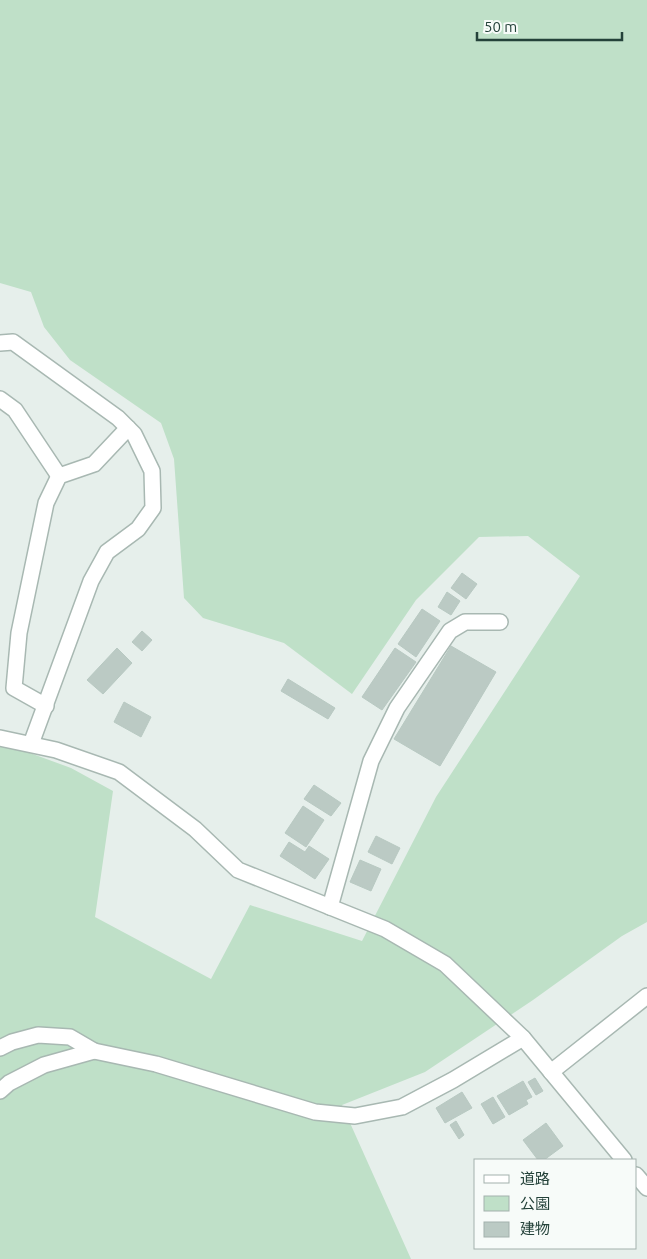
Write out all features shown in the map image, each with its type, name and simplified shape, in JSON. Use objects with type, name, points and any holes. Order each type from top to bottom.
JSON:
[{"type":"street","points":[[0,343],[13,342],[118,418],[134,434],[152,471],[153,508],[138,529],[107,552],[91,581],[31,744]]},
{"type":"street","points":[[0,399],[15,410],[59,476]]},
{"type":"street","points":[[46,706],[14,688],[19,633],[46,503],[59,476],[94,464],[128,428]]},
{"type":"street","points":[[330,907],[371,761],[397,708],[450,631],[465,622],[500,622]]},
{"type":"street","points":[[0,738],[56,750],[119,772],[195,829],[238,870],[385,928],[445,964],[523,1038],[623,1159]]},
{"type":"street","points":[[551,1072],[647,996]]},
{"type":"street","points":[[0,1048],[12,1042],[38,1035],[70,1037],[94,1051],[156,1064],[315,1112],[355,1116],[402,1107],[453,1080],[523,1038]]},
{"type":"street","points":[[0,1091],[9,1083],[44,1065],[94,1051]]},
{"type":"street","points":[[637,1176],[647,1188]]},
{"type":"green space","points":[[0,0],[647,0],[647,922],[622,936],[533,1000],[425,1072],[342,1105],[411,1259],[0,1259],[0,742],[71,768],[113,791],[95,917],[211,979],[250,905],[362,941],[436,797],[580,576],[528,536],[479,537],[416,600],[352,694],[284,643],[203,618],[184,598],[174,459],[161,423],[70,360],[44,327],[31,292],[0,283]]},
{"type":"building","points":[[462,573],[477,584],[466,599],[451,588]]},
{"type":"building","points":[[447,592],[460,601],[451,615],[438,607]]},
{"type":"building","points":[[422,609],[440,621],[416,657],[398,644]]},
{"type":"building","points":[[142,631],[152,640],[142,651],[132,642]]},
{"type":"building","points":[[451,646],[496,672],[440,766],[394,739]]},
{"type":"building","points":[[117,648],[132,663],[103,694],[87,680]]},
{"type":"building","points":[[395,648],[416,662],[382,710],[362,697]]},
{"type":"building","points":[[288,679],[335,708],[328,719],[281,691]]},
{"type":"building","points":[[124,702],[151,717],[141,737],[114,722]]},
{"type":"building","points":[[314,785],[341,803],[331,816],[304,799]]},
{"type":"building","points":[[303,806],[324,820],[306,847],[285,833]]},
{"type":"building","points":[[376,836],[400,848],[392,864],[368,852]]},
{"type":"building","points":[[289,842],[305,852],[309,846],[329,859],[315,879],[280,856]]},
{"type":"building","points":[[360,860],[381,869],[371,891],[350,882]]},
{"type":"building","points":[[535,1078],[543,1091],[536,1095],[528,1082]]},
{"type":"building","points":[[523,1081],[532,1097],[526,1100],[528,1104],[509,1115],[497,1096]]},
{"type":"building","points":[[462,1092],[472,1108],[445,1123],[436,1108]]},
{"type":"building","points":[[493,1097],[505,1117],[493,1124],[481,1104]]},
{"type":"building","points":[[456,1121],[464,1135],[459,1139],[450,1125]]},
{"type":"building","points":[[546,1123],[563,1146],[545,1159],[537,1159],[523,1140]]}]
